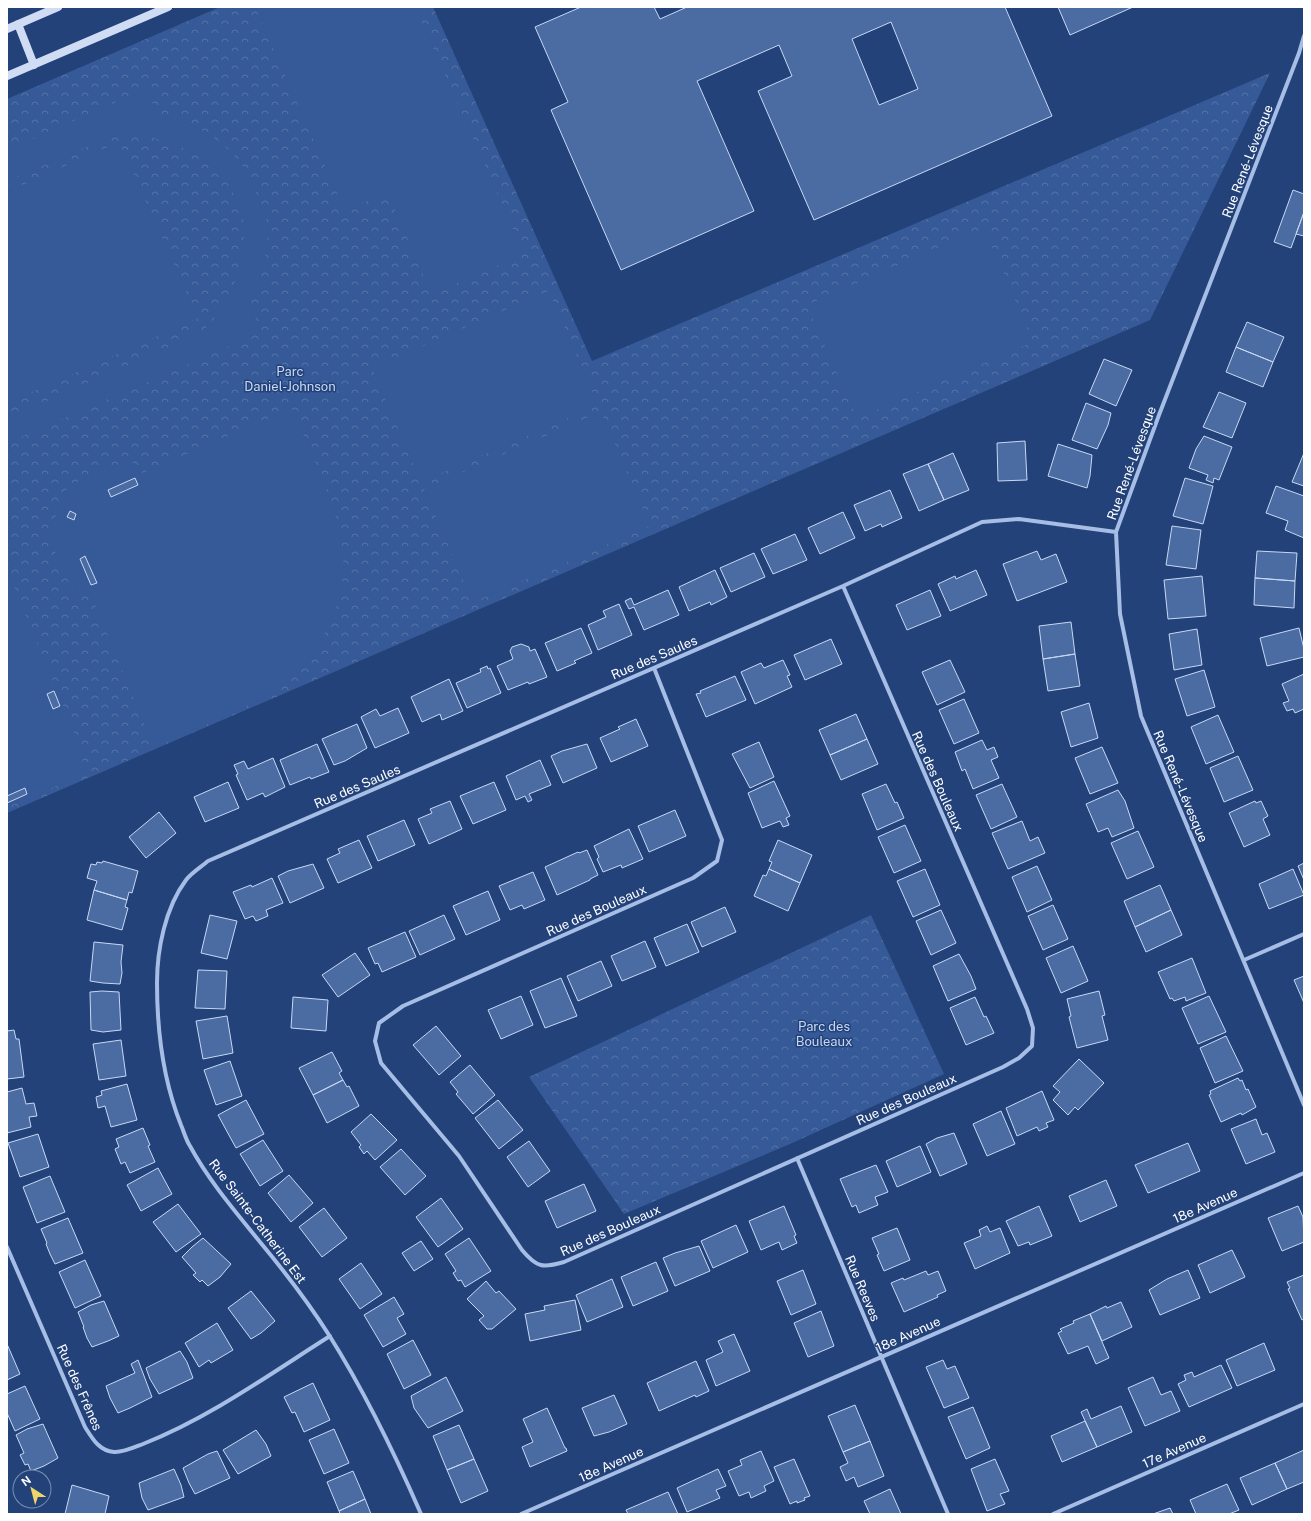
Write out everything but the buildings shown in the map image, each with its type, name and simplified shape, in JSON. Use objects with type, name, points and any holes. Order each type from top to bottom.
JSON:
[{"type":"street","points":[[7,29],[58,7]]},
{"type":"street","points":[[7,76],[168,7]]},
{"type":"street","points":[[18,24],[34,65]]},
{"type":"street","name":"Rue René-Lévesque","points":[[1304,36],[1299,53],[1159,415],[1116,532],[1120,614],[1141,716],[1304,1105]]},
{"type":"street","name":"Rue des Saules","points":[[208,861],[843,586],[982,522],[1019,519],[1116,532]]},
{"type":"street","name":"Rue des Bouleaux","points":[[654,668],[722,840],[717,861],[693,878],[403,1006],[380,1023],[375,1041],[382,1063],[459,1156],[522,1250],[530,1260],[539,1266],[551,1266],[564,1262],[1003,1067],[1019,1058],[1032,1046],[1033,1028],[1027,1009],[843,586]]},
{"type":"street","name":"Rue Sainte-Catherine Est","points":[[208,861],[186,879],[169,909],[157,962],[158,1024],[167,1084],[176,1114],[189,1145],[213,1183],[282,1268],[330,1336],[370,1404],[401,1468],[421,1514]]},
{"type":"street","points":[[1244,960],[1304,934]]},
{"type":"street","name":"Rue Reeves","points":[[797,1158],[948,1514]]},
{"type":"street","name":"18e Avenue","points":[[521,1514],[1304,1173]]},
{"type":"street","name":"Rue des Frênes","points":[[7,1247],[92,1439],[101,1448],[114,1452],[132,1448],[164,1436],[207,1414],[330,1336]]},
{"type":"street","name":"17e Avenue","points":[[1053,1514],[1304,1404]]},
{"type":"green space","name":"Parc Daniel-Johnson","points":[[220,7],[433,7],[592,361],[1270,73],[1150,320],[7,813],[7,99]]},
{"type":"green space","points":[[255,7],[415,7],[524,254],[432,294],[387,192],[345,211]]},
{"type":"green space","points":[[146,89],[157,113],[182,121],[219,142],[237,159],[250,179],[265,215],[268,234],[266,255],[261,276],[250,306],[262,332],[7,443],[7,419],[202,332],[221,311],[236,280],[243,251],[245,225],[237,200],[225,179],[202,158],[177,145],[144,135],[117,134],[7,181],[7,150]]},
{"type":"green space","points":[[119,142],[198,318],[7,403],[7,192]]},
{"type":"green space","points":[[984,228],[1033,342],[857,418],[807,305]]},
{"type":"green space","points":[[549,291],[598,405],[421,482],[372,368]]},
{"type":"green space","points":[[292,409],[322,476],[339,528],[343,555],[343,574],[338,603],[335,611],[312,655],[300,670],[285,684],[266,696],[232,713],[154,747],[89,590],[75,596],[48,535],[68,486],[131,459],[138,475]]},
{"type":"green space","points":[[601,412],[650,526],[473,602],[424,489]]},
{"type":"green space","points":[[7,570],[84,757],[75,778],[7,807]]},
{"type":"green space","name":"Parc des Bouleaux","points":[[871,915],[944,1074],[790,1144],[624,1214],[529,1077]]}]
